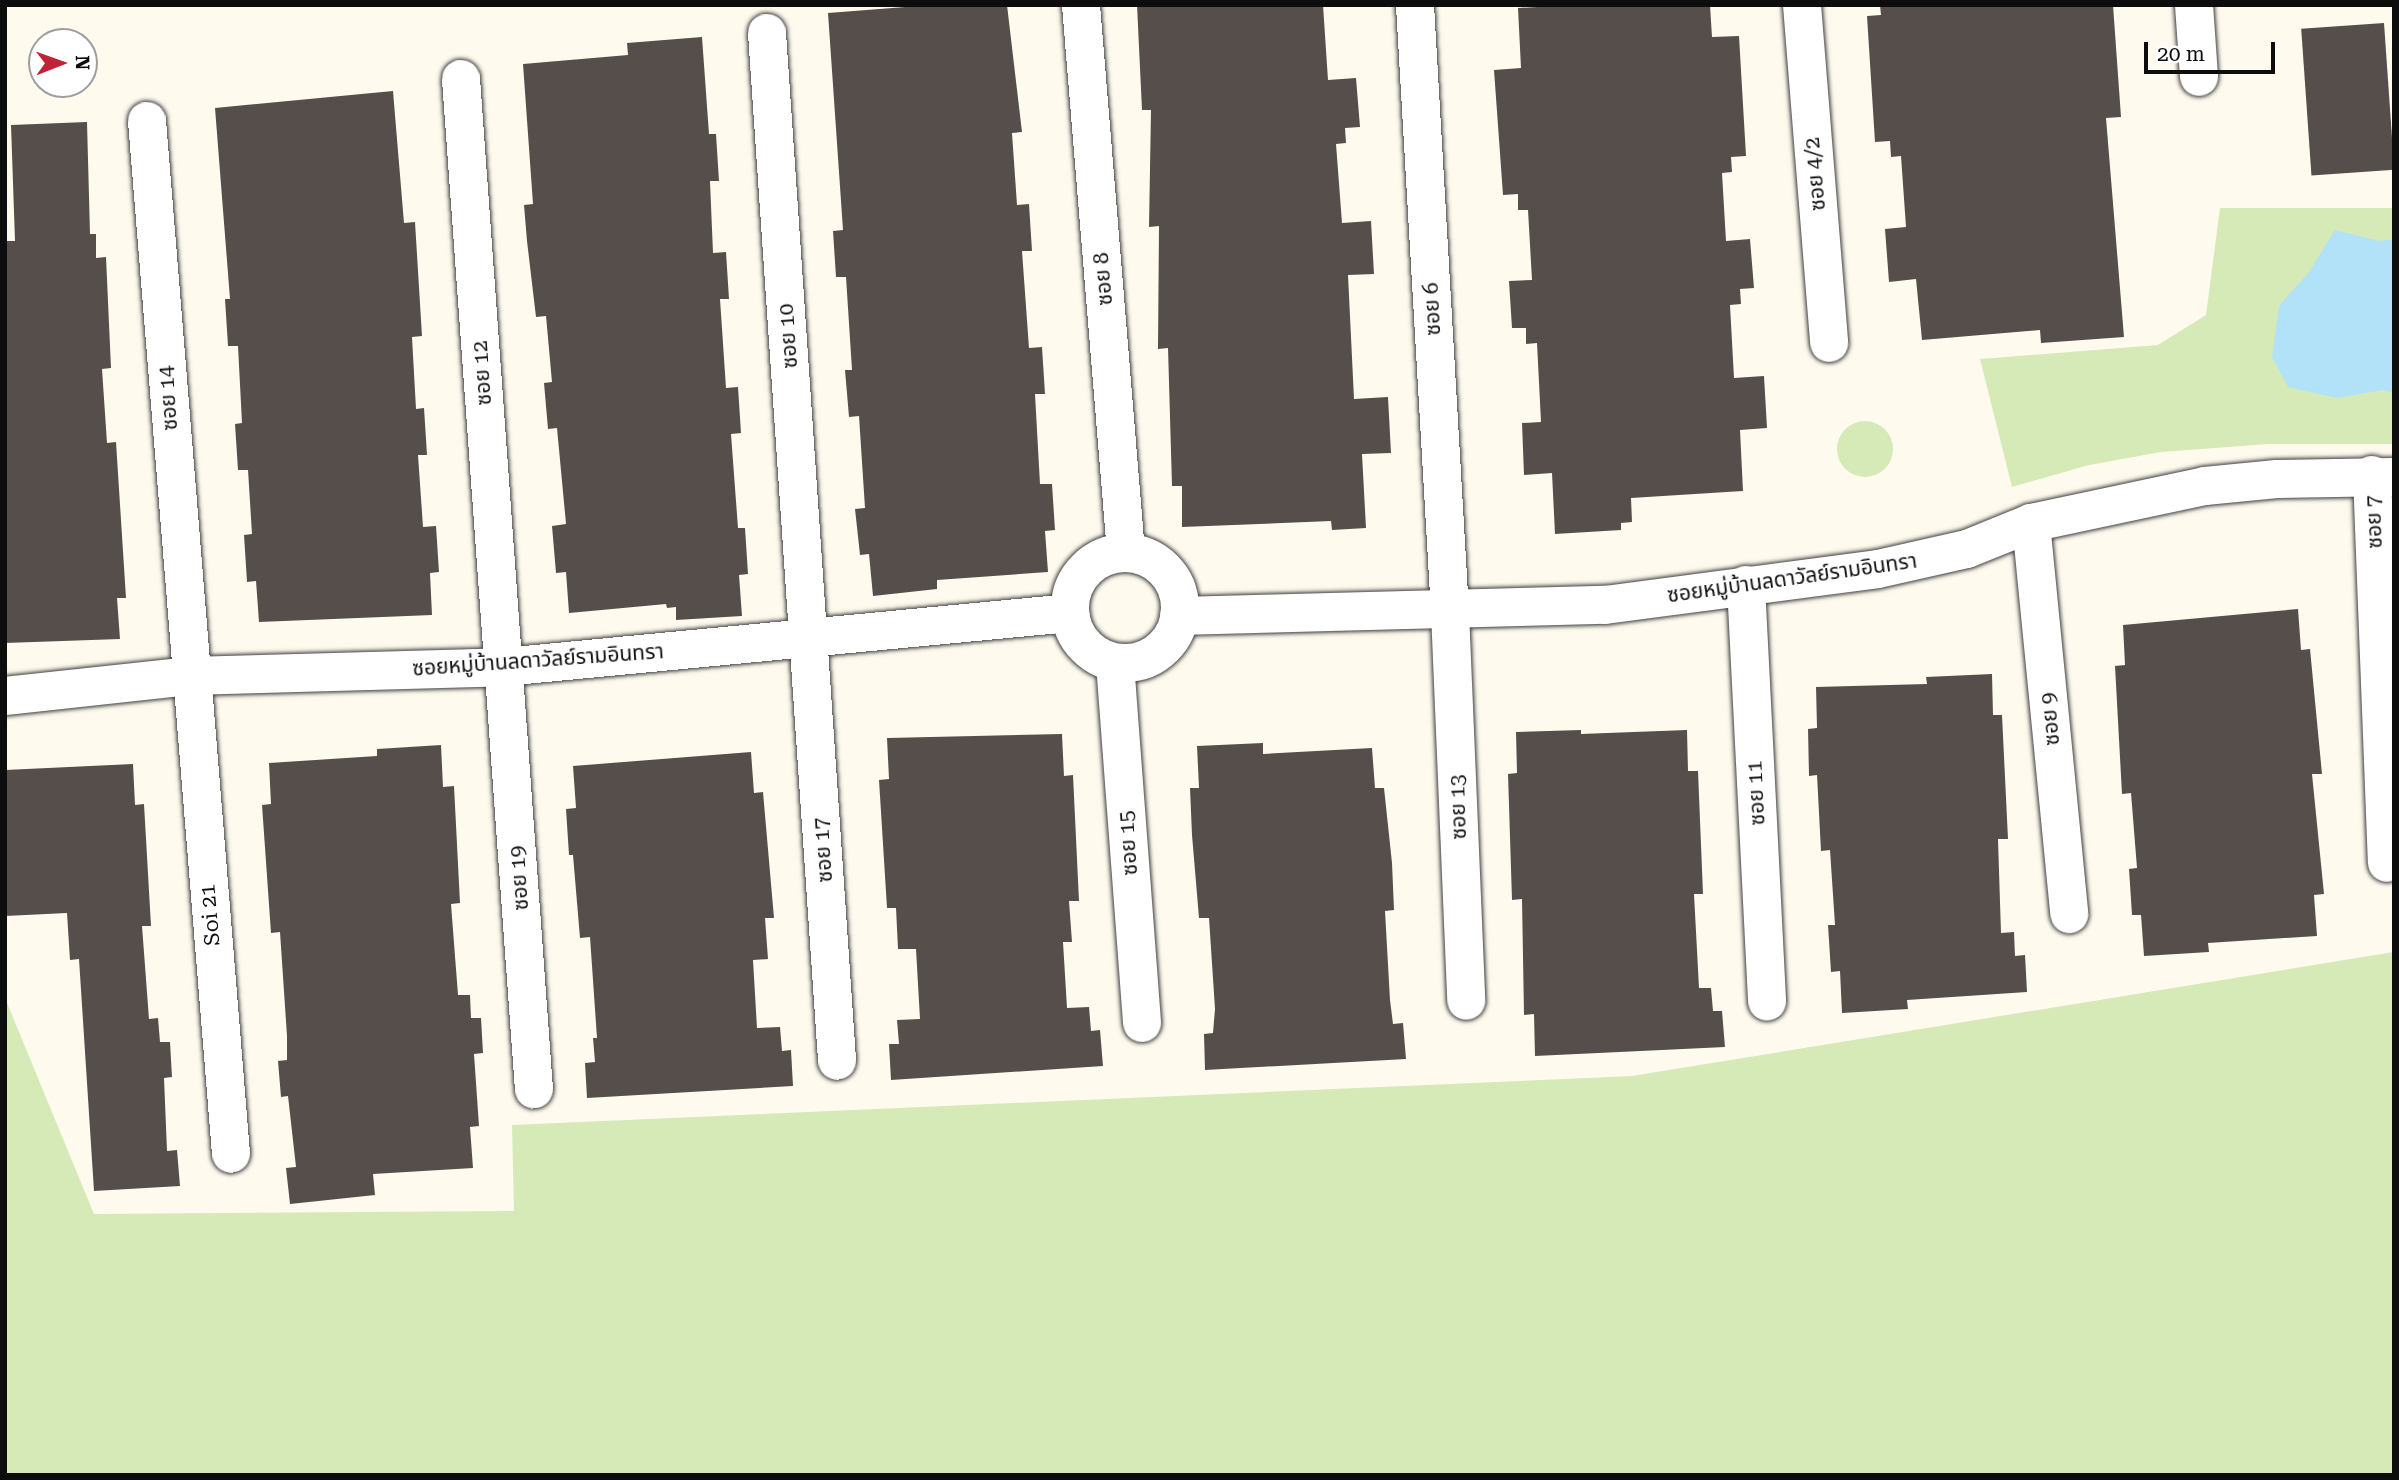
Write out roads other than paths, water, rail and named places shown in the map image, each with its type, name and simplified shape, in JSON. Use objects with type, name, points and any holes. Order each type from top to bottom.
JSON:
[{"type":"street","name":"ซอย 8","points":[[1081,5],[1126,552]]},
{"type":"street","name":"ซอย 6","points":[[1415,5],[1450,612]]},
{"type":"street","name":"ซอย 4/2","points":[[1802,5],[1829,343]]},
{"type":"street","points":[[2194,5],[2199,77]]},
{"type":"street","name":"ซอย 10","points":[[767,33],[809,638]]},
{"type":"street","name":"ซอย 12","points":[[461,79],[504,667]]},
{"type":"street","name":"ซอย 14","points":[[147,121],[189,676]]},
{"type":"street","name":"ซอยหมู่บ้านลดาวัลย์รามอินทรา","points":[[1180,616],[1450,612],[1605,606],[1878,569],[1967,549],[2031,523],[2205,486],[2383,476]]},
{"type":"street","name":"ซอย 7","points":[[2383,476],[2387,863]]},
{"type":"street","name":"ซอย 9","points":[[2031,523],[2069,914]]},
{"type":"street","points":[[1126,552],[1145,556],[1173,580],[1180,616],[1175,633],[1150,658],[1115,663],[1084,646],[1069,613],[1078,577],[1108,554],[1126,552]]},
{"type":"street","name":"ซอย 11","points":[[1746,585],[1766,1001]]},
{"type":"street","name":"ซอย 13","points":[[1450,612],[1466,1001]]},
{"type":"street","name":"ซอยหมู่บ้านลดาวัลย์รามอินทรา","points":[[5,696],[189,676],[504,667],[1069,613]]},
{"type":"street","name":"ซอย 17","points":[[809,638],[837,1061]]},
{"type":"street","name":"ซอย 15","points":[[1115,663],[1142,1023]]},
{"type":"street","name":"ซอย 19","points":[[504,667],[534,1089]]},
{"type":"street","name":"Soi 21","points":[[189,676],[231,1154]]},
{"type":"water","points":[[2335,230],[2380,241],[2394,239],[2394,393],[2383,390],[2337,398],[2288,387],[2272,357],[2279,306],[2309,272]]}]
